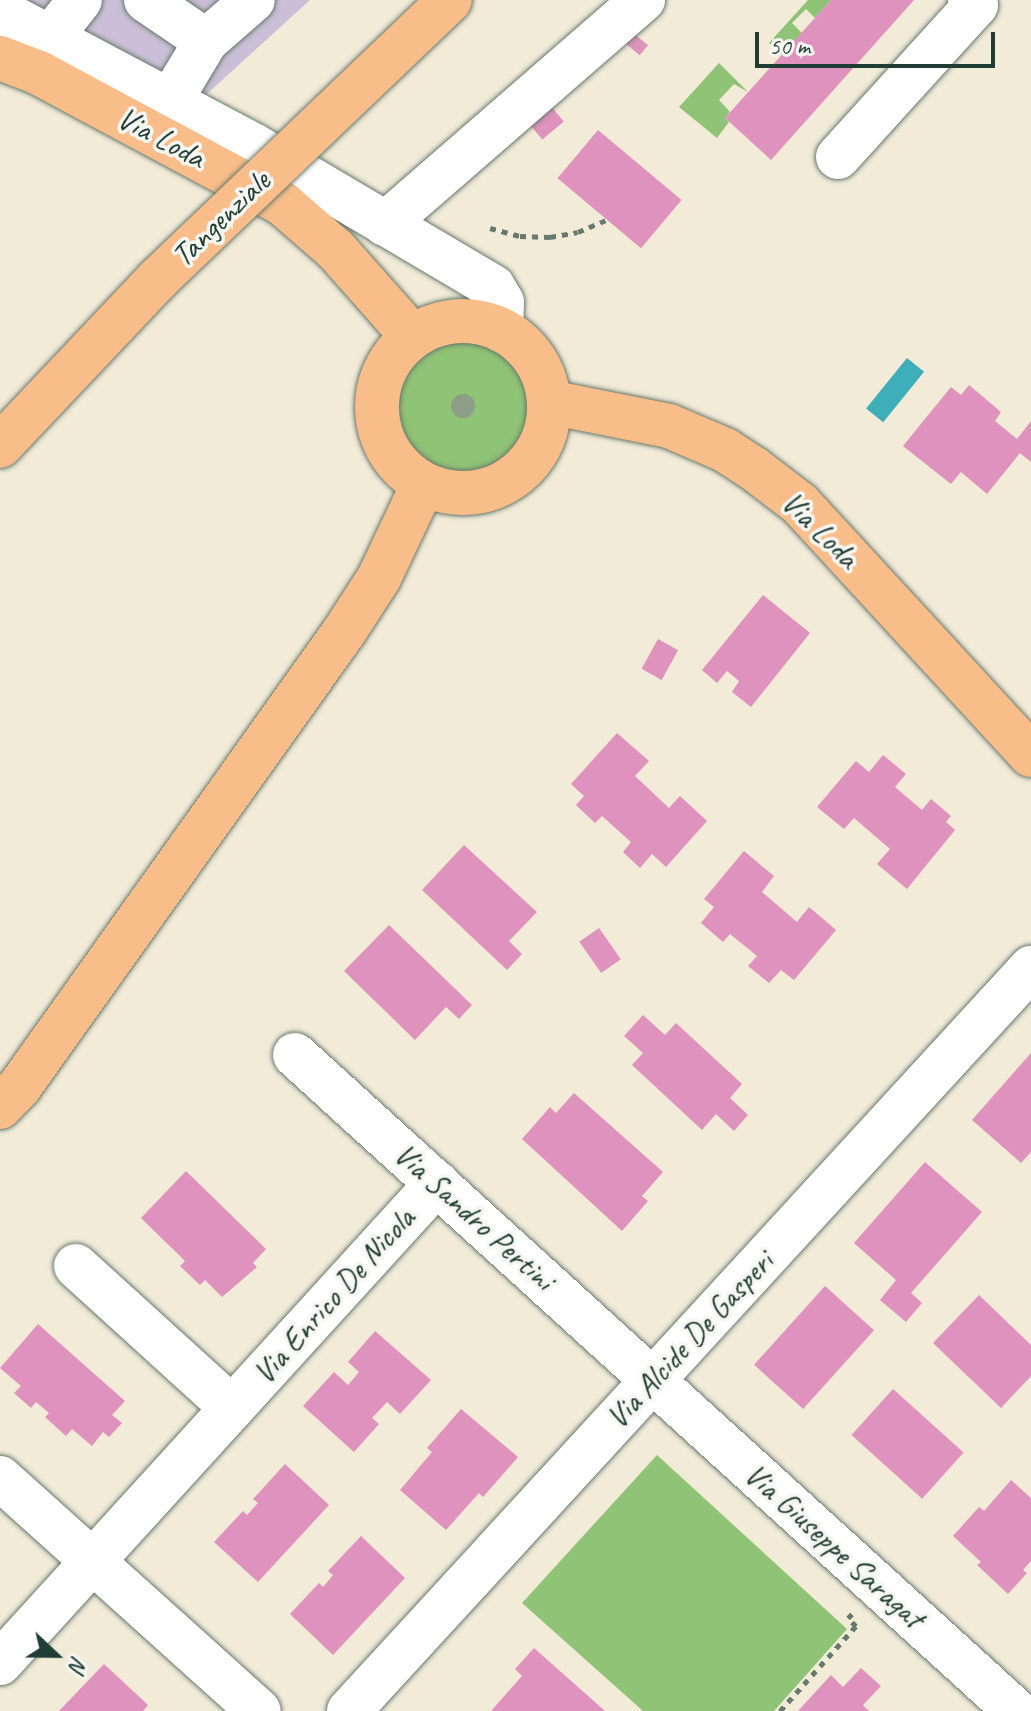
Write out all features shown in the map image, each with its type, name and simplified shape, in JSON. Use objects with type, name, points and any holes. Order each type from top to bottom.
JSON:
[{"type":"main road","name":"Tangenziale","points":[[0,446],[157,280],[450,0]]},
{"type":"main road","name":"Via Loda","points":[[0,58],[39,73],[283,204],[336,250],[413,337]]},
{"type":"main road","points":[[462,321],[501,330],[530,352],[546,384],[549,402],[544,438],[535,455],[510,480],[476,493],[449,493],[423,485],[395,462],[386,448],[377,414],[381,379],[394,355],[413,337],[437,325],[462,321]]},
{"type":"main road","name":"Via Loda","points":[[549,402],[669,426],[725,450],[753,468],[800,504],[1031,755]]},
{"type":"main road","points":[[0,1107],[20,1086],[344,632],[385,566],[423,485]]},
{"type":"street","points":[[50,38],[80,0]]},
{"type":"street","points":[[146,0],[206,41]]},
{"type":"street","points":[[170,101],[206,41],[253,0]]},
{"type":"street","points":[[385,224],[643,0]]},
{"type":"street","points":[[838,157],[981,9]]},
{"type":"street","points":[[0,11],[253,145],[493,287],[502,302],[501,330]]},
{"type":"street","name":"Via Alcide De Gasperi","points":[[349,1711],[1031,968]]},
{"type":"street","name":"Via Sandro Pertini","points":[[295,1055],[653,1381]]},
{"type":"street","name":"Via Enrico De Nicola","points":[[0,1663],[437,1183]]},
{"type":"street","name":"Via Enrico De Nicola","points":[[76,1266],[232,1408]]},
{"type":"street","name":"Via Giuseppe Saragat","points":[[653,1381],[1016,1711]]},
{"type":"street","points":[[0,1478],[259,1711]]},
{"type":"path","points":[[490,228],[520,236],[550,237],[578,232],[606,220]]},
{"type":"path","points":[[780,1711],[856,1626],[848,1618],[877,1585]]},
{"type":"shaded area","points":[[12,0],[310,0],[198,102]]},
{"type":"green space","points":[[808,0],[831,0],[815,18],[806,9],[792,23],[802,33],[782,55],[769,43]]},
{"type":"green space","points":[[719,63],[748,92],[734,84],[719,100],[730,112],[725,118],[729,122],[717,138],[679,107]]},
{"type":"green space","points":[[461,338],[487,343],[510,358],[525,381],[530,407],[525,433],[510,456],[487,471],[461,476],[435,471],[412,456],[397,433],[392,407],[397,381],[412,358],[435,343]]},
{"type":"green space","points":[[657,1455],[847,1629],[774,1711],[643,1711],[522,1603]]},
{"type":"water","points":[[907,358],[924,372],[883,422],[866,409]]},
{"type":"building","points":[[831,0],[914,0],[771,160],[725,118]]},
{"type":"building","points":[[625,26],[648,45],[640,55],[617,36]]},
{"type":"building","points":[[549,104],[564,122],[542,140],[528,122]]},
{"type":"building","points":[[598,130],[681,200],[641,248],[558,178]]},
{"type":"building","points":[[969,385],[1001,412],[995,421],[1017,439],[1031,421],[1031,462],[1020,453],[987,494],[961,472],[951,484],[903,446],[951,387],[961,395]]},
{"type":"building","points":[[763,595],[810,633],[751,707],[732,692],[739,681],[727,671],[717,683],[702,670]]},
{"type":"building","points":[[658,639],[678,650],[662,680],[642,669]]},
{"type":"building","points":[[617,733],[649,761],[635,776],[669,808],[680,796],[707,821],[666,867],[652,854],[640,868],[623,852],[631,842],[602,816],[595,823],[576,805],[584,796],[571,784]]},
{"type":"building","points":[[883,755],[906,774],[895,787],[922,810],[931,799],[951,816],[946,822],[955,830],[907,889],[877,864],[890,849],[854,818],[844,829],[817,807],[856,761],[869,772]]},
{"type":"building","points":[[464,845],[537,912],[509,941],[522,954],[507,970],[422,890]]},
{"type":"building","points":[[744,851],[774,876],[762,892],[797,922],[809,907],[836,930],[794,980],[781,970],[769,983],[748,966],[757,956],[730,934],[723,942],[701,923],[714,907],[704,899]]},
{"type":"building","points":[[389,925],[472,1005],[459,1019],[446,1007],[415,1040],[344,971]]},
{"type":"building","points":[[599,928],[621,959],[601,973],[579,942]]},
{"type":"building","points":[[643,1015],[665,1035],[676,1023],[742,1084],[730,1098],[748,1115],[734,1131],[716,1114],[702,1130],[632,1065],[643,1053],[624,1036]]},
{"type":"building","points":[[1031,1053],[1031,1152],[1021,1163],[972,1120]]},
{"type":"building","points":[[574,1093],[663,1172],[642,1196],[648,1201],[622,1231],[522,1139],[550,1107],[556,1113]]},
{"type":"building","points":[[925,1162],[982,1212],[911,1293],[922,1303],[906,1322],[880,1300],[896,1280],[854,1243]]},
{"type":"building","points":[[186,1171],[266,1249],[253,1263],[257,1267],[222,1297],[205,1280],[200,1285],[180,1266],[185,1261],[141,1218]]},
{"type":"building","points":[[825,1286],[874,1330],[803,1409],[754,1365]]},
{"type":"building","points":[[979,1295],[1031,1345],[1031,1376],[1001,1408],[933,1343]]},
{"type":"building","points":[[38,1324],[125,1401],[112,1415],[122,1423],[109,1437],[103,1432],[92,1446],[72,1429],[66,1436],[45,1417],[49,1413],[36,1402],[31,1408],[14,1393],[21,1386],[0,1368]]},
{"type":"building","points":[[375,1331],[431,1380],[400,1414],[387,1402],[372,1418],[379,1424],[354,1452],[303,1406],[334,1372],[348,1385],[359,1372],[348,1362]]},
{"type":"building","points":[[893,1389],[964,1453],[922,1499],[852,1435]]},
{"type":"building","points":[[461,1409],[518,1457],[483,1497],[479,1493],[446,1530],[400,1490],[432,1452],[427,1448]]},
{"type":"building","points":[[285,1464],[329,1505],[258,1582],[214,1542],[243,1511],[247,1515],[258,1503],[253,1499]]},
{"type":"building","points":[[1011,1480],[1031,1498],[1031,1561],[1023,1570],[1027,1573],[1008,1594],[977,1565],[981,1562],[953,1536],[979,1507],[984,1511]]},
{"type":"building","points":[[361,1536],[405,1578],[333,1655],[290,1614],[319,1583],[323,1587],[333,1575],[328,1571]]},
{"type":"building","points":[[534,1648],[605,1711],[491,1711],[522,1676],[515,1669]]},
{"type":"building","points":[[104,1664],[148,1705],[143,1711],[59,1711]]},
{"type":"building","points":[[861,1668],[881,1686],[863,1705],[869,1711],[798,1711],[831,1675],[843,1687]]}]
